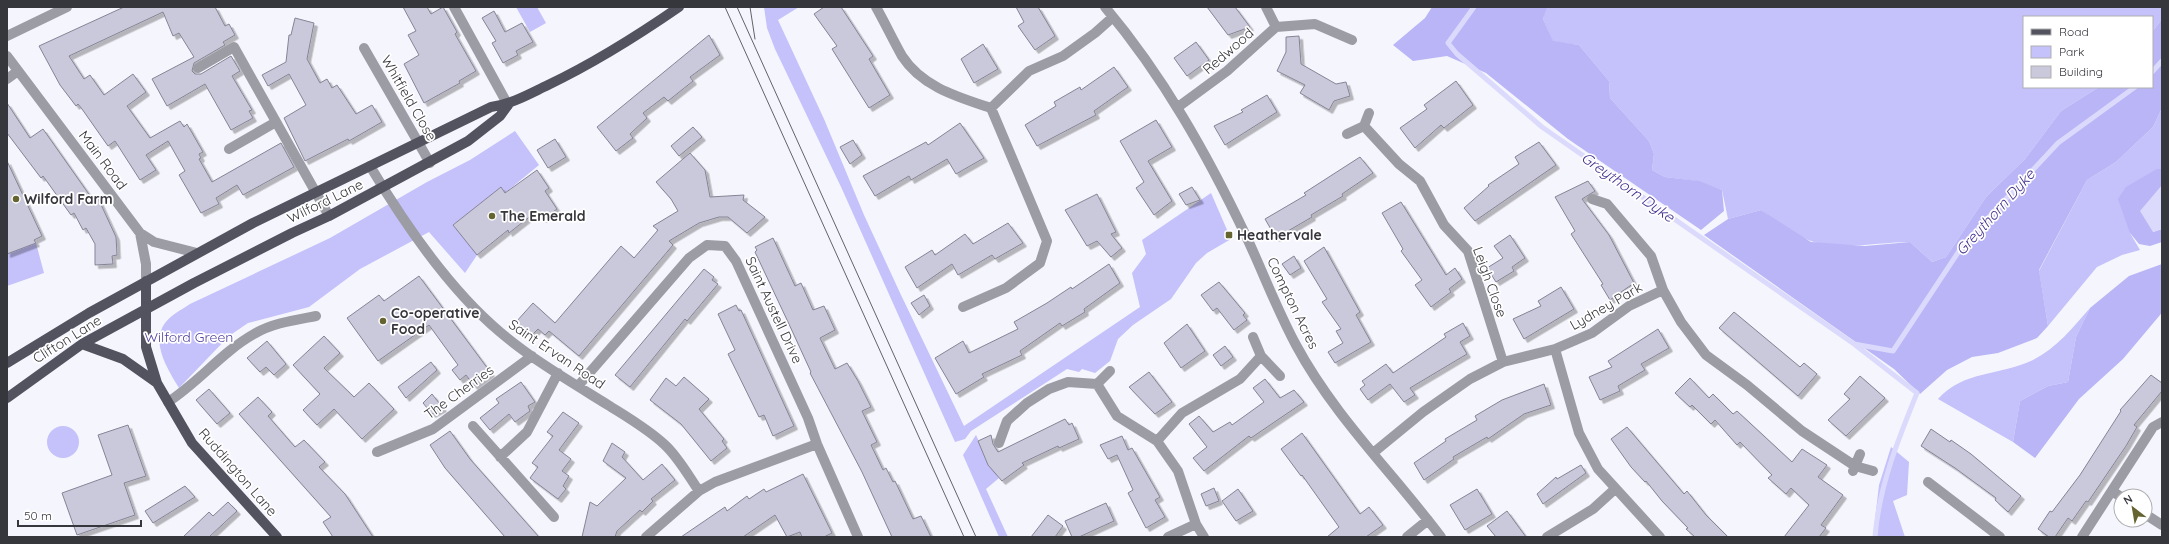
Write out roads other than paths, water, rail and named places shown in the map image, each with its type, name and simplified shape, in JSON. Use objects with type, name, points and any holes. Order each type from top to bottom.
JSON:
[{"type":"main road","name":"Wilford Lane","points":[[146,281],[197,253],[418,142],[491,107],[508,105],[611,52],[679,7]]},
{"type":"main road","name":"Wilford Lane","points":[[146,310],[292,233],[329,216],[430,163],[480,133],[500,116],[508,105]]},
{"type":"main road","name":"Ruddington Lane","points":[[146,281],[147,355],[157,383],[192,443],[277,537]]},
{"type":"main road","name":"Clifton Lane","points":[[7,363],[146,281]]},
{"type":"main road","name":"Clifton Lane","points":[[7,398],[82,344],[146,310]]},
{"type":"main road","name":"Ruddington Lane","points":[[82,344],[123,359],[157,383]]},
{"type":"street","points":[[7,36],[67,7]]},
{"type":"street","points":[[454,7],[508,105]]},
{"type":"street","points":[[876,7],[903,57],[919,76],[948,93],[990,108],[1047,241],[1040,262],[1006,288],[963,307]]},
{"type":"street","name":"Compton Acres","points":[[1105,7],[1151,65],[1178,107],[1245,234],[1296,344],[1321,387],[1441,537]]},
{"type":"street","points":[[1266,7],[1276,27],[1315,24],[1352,40]]},
{"type":"street","points":[[990,108],[1029,71],[1063,56],[1095,33],[1113,17]]},
{"type":"street","name":"Redwood","points":[[1178,107],[1227,71],[1276,27]]},
{"type":"street","points":[[198,68],[234,47],[329,216]]},
{"type":"street","name":"Whitfield Close","points":[[364,48],[430,163]]},
{"type":"street","name":"Main Road","points":[[7,56],[140,233],[154,242],[197,253]]},
{"type":"street","points":[[7,79],[18,71]]},
{"type":"street","points":[[1347,134],[1364,126],[1370,113]]},
{"type":"street","points":[[229,148],[276,122]]},
{"type":"street","name":"Leigh Close","points":[[1364,126],[1399,164],[1420,181],[1444,225],[1468,251],[1503,362]]},
{"type":"street","name":"Saint Ervan Road","points":[[370,166],[383,188],[428,252],[458,290],[500,332],[532,356],[644,428],[665,445],[699,491]]},
{"type":"street","points":[[1592,199],[1607,204],[1651,256],[1663,290]]},
{"type":"street","name":"Ruddington Lane","points":[[140,233],[146,264],[146,281]]},
{"type":"street","name":"Saint Austell Drive","points":[[578,386],[689,258],[707,245],[725,246],[736,261],[808,418],[817,444],[858,537]]},
{"type":"street","name":"Lydney Park","points":[[1373,453],[1423,412],[1470,379],[1503,362],[1555,349],[1592,333],[1629,306],[1663,290],[1681,322],[1706,355],[1747,385],[1802,431],[1854,469],[1874,471]]},
{"type":"street","points":[[168,402],[255,333],[293,320],[316,316]]},
{"type":"street","points":[[1253,337],[1261,356],[1280,376]]},
{"type":"street","points":[[1555,349],[1580,433],[1598,469],[1660,537]]},
{"type":"street","name":"The Cherries","points":[[377,452],[433,429],[532,356]]},
{"type":"street","points":[[1157,441],[1182,413],[1240,379],[1261,356]]},
{"type":"street","points":[[999,443],[1007,421],[1027,403],[1049,388],[1068,382],[1097,384],[1110,371]]},
{"type":"street","points":[[500,457],[527,432],[558,373]]},
{"type":"street","points":[[1097,384],[1117,416],[1157,441],[1178,470],[1196,524],[1204,537]]},
{"type":"street","points":[[2082,537],[2153,427],[2162,422]]},
{"type":"street","points":[[473,426],[554,517]]},
{"type":"street","points":[[646,537],[699,491],[715,482],[817,444]]},
{"type":"street","points":[[1854,469],[1860,454]]},
{"type":"street","points":[[1928,482],[2000,537]]},
{"type":"street","points":[[1547,537],[1593,509],[1615,489]]},
{"type":"street","points":[[2153,519],[2162,525]]},
{"type":"street","points":[[1407,537],[1428,520]]},
{"type":"street","points":[[1168,537],[1196,524]]},
{"type":"waterway","name":"Greythorn Dyke","points":[[1474,7],[1448,43],[1457,54],[1542,127],[1854,344]]},
{"type":"waterway","name":"Greythorn Dyke","points":[[2153,71],[2162,61]]},
{"type":"waterway","name":"Greythorn Dyke","points":[[1875,537],[1877,518],[1885,481],[1896,446],[1917,393],[1854,344],[1893,351],[1963,245],[2058,143],[2134,88]]},
{"type":"tram line","points":[[725,7],[964,537]]},
{"type":"tram line","points":[[737,7],[976,537]]},
{"type":"tram line","points":[[750,7],[755,39]]},
{"type":"place","name":"Wilford Farm","points":[[16,199]]},
{"type":"place","name":"The Emerald","points":[[492,216]]},
{"type":"place","name":"Heathervale","points":[[1229,235]]},
{"type":"place","name":"Co-operative Food","points":[[383,321]]},
{"type":"park label","name":"Wilford Green","points":[[189,337]]}]
